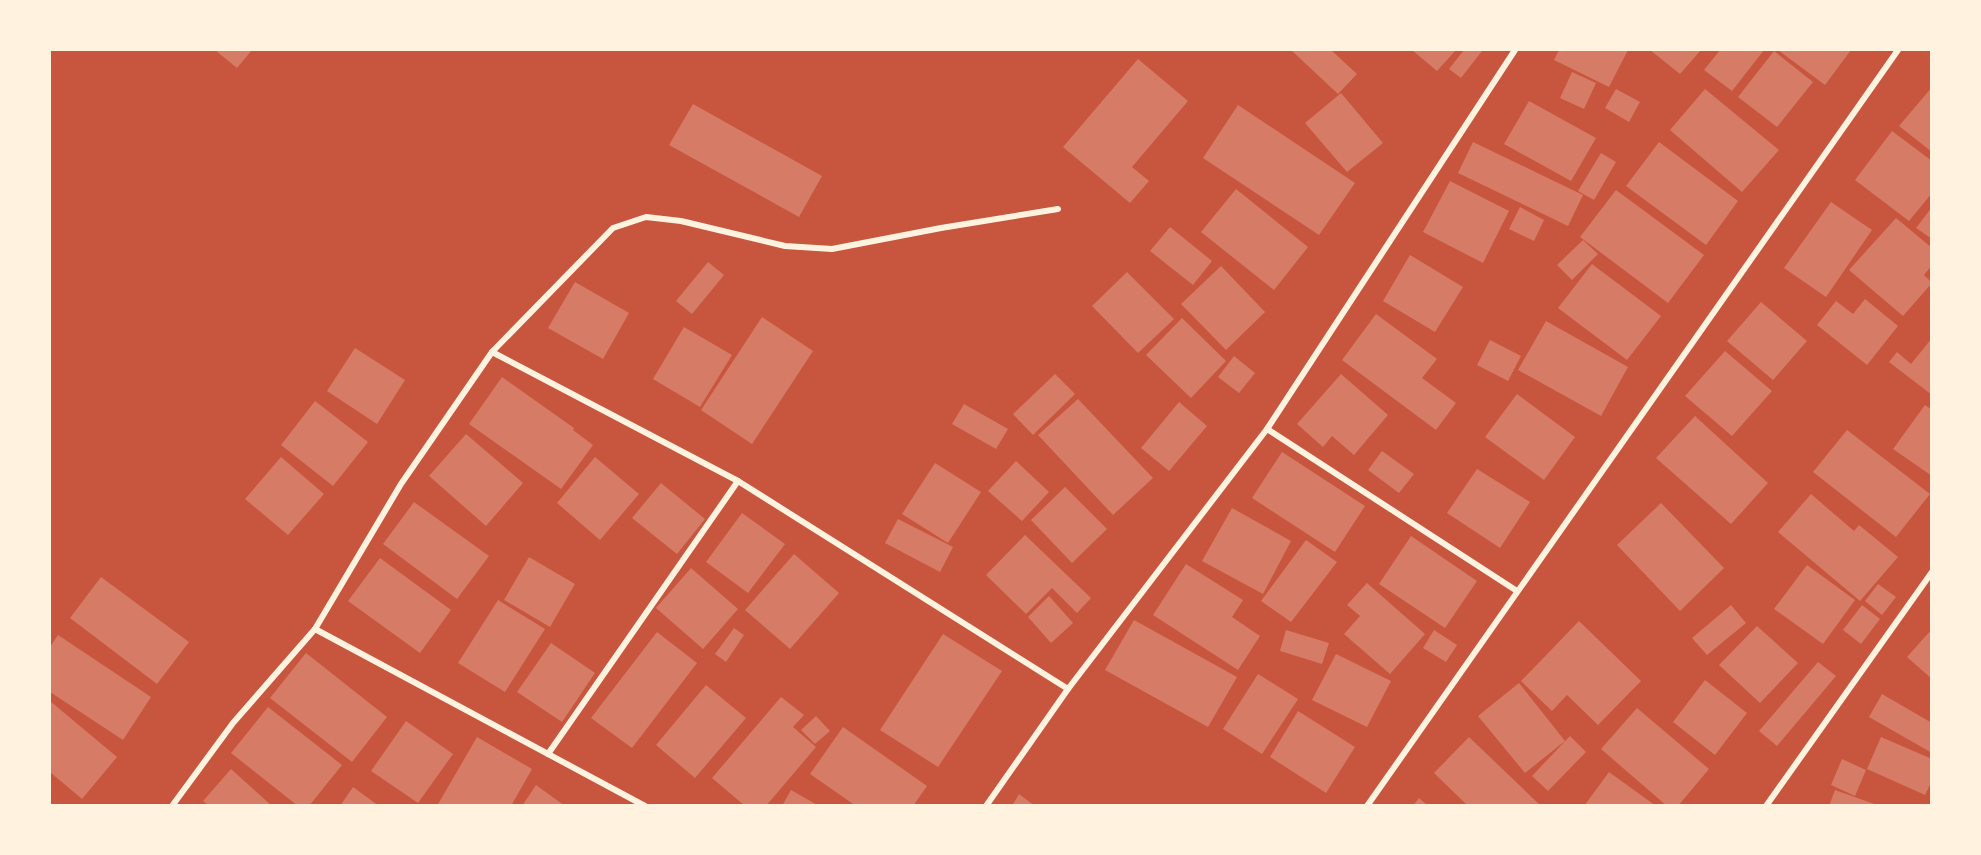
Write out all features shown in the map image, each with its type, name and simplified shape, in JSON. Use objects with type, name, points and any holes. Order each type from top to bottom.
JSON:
[{"type":"street","points":[[986,806],[1068,689],[1268,429],[1515,50]]},
{"type":"street","points":[[1367,806],[1898,50]]},
{"type":"street","points":[[172,806],[233,723],[315,629],[401,484],[492,352],[613,228],[646,217],[681,221],[785,246],[832,249],[1058,209]]},
{"type":"street","points":[[492,352],[738,481],[1068,689]]},
{"type":"street","points":[[1268,429],[1517,591]]},
{"type":"street","points":[[548,754],[738,481]]},
{"type":"street","points":[[1766,806],[1932,572]]},
{"type":"street","points":[[315,629],[645,806]]},
{"type":"building","points":[[215,50],[252,50],[237,68]]},
{"type":"building","points":[[1291,50],[1331,50],[1357,74],[1338,94]]},
{"type":"building","points":[[1412,50],[1456,50],[1437,71]]},
{"type":"building","points":[[1464,50],[1482,51],[1461,78],[1449,69]]},
{"type":"building","points":[[1559,50],[1628,50],[1609,87],[1554,60]]},
{"type":"building","points":[[1650,50],[1701,50],[1680,74]]},
{"type":"building","points":[[1720,50],[1764,50],[1732,91],[1704,70]]},
{"type":"building","points":[[1778,50],[1851,50],[1825,85]]},
{"type":"building","points":[[1774,51],[1813,82],[1777,127],[1738,97]]},
{"type":"building","points":[[1138,59],[1188,101],[1132,167],[1149,181],[1130,203],[1063,147]]},
{"type":"building","points":[[1572,72],[1596,83],[1584,109],[1560,98]]},
{"type":"building","points":[[1932,87],[1932,152],[1899,126]]},
{"type":"building","points":[[1616,89],[1640,102],[1629,122],[1605,108]]},
{"type":"building","points":[[1705,89],[1779,150],[1742,192],[1670,130]]},
{"type":"building","points":[[1341,93],[1383,143],[1347,172],[1305,123]]},
{"type":"building","points":[[1529,101],[1596,138],[1571,181],[1504,144]]},
{"type":"building","points":[[693,104],[822,176],[799,217],[669,145]]},
{"type":"building","points":[[1238,105],[1355,183],[1319,235],[1203,158]]},
{"type":"building","points":[[1892,131],[1932,161],[1932,193],[1909,221],[1855,180]]},
{"type":"building","points":[[1473,142],[1583,195],[1568,226],[1458,173]]},
{"type":"building","points":[[1659,142],[1738,201],[1706,245],[1626,186]]},
{"type":"building","points":[[1601,153],[1616,162],[1594,200],[1578,191]]},
{"type":"building","points":[[1450,181],[1509,211],[1483,263],[1423,232]]},
{"type":"building","points":[[1236,189],[1308,247],[1274,290],[1201,232]]},
{"type":"building","points":[[1616,190],[1704,255],[1668,303],[1580,237]]},
{"type":"building","points":[[1831,202],[1872,230],[1826,297],[1784,268]]},
{"type":"building","points":[[1520,207],[1544,220],[1534,241],[1509,229]]},
{"type":"building","points":[[1932,207],[1932,239],[1916,228]]},
{"type":"building","points":[[1896,218],[1932,248],[1932,265],[1924,275],[1932,283],[1903,316],[1849,270]]},
{"type":"building","points":[[1170,227],[1212,261],[1193,285],[1150,251]]},
{"type":"building","points":[[1583,240],[1598,254],[1572,280],[1557,265]]},
{"type":"building","points":[[1410,255],[1463,287],[1435,332],[1383,301]]},
{"type":"building","points":[[708,262],[724,275],[692,314],[676,301]]},
{"type":"building","points":[[1592,264],[1661,316],[1627,360],[1558,308]]},
{"type":"building","points":[[1221,266],[1265,312],[1226,350],[1181,304]]},
{"type":"building","points":[[1127,272],[1174,319],[1138,353],[1092,306]]},
{"type":"building","points":[[575,282],[629,313],[603,359],[548,328]]},
{"type":"building","points":[[1865,299],[1898,326],[1867,365],[1817,325],[1836,301],[1853,314]]},
{"type":"building","points":[[1761,302],[1807,341],[1773,380],[1727,341]]},
{"type":"building","points":[[1376,314],[1437,359],[1422,378],[1456,403],[1436,430],[1342,360]]},
{"type":"building","points":[[762,317],[813,351],[752,444],[701,410]]},
{"type":"building","points":[[1182,318],[1226,361],[1191,398],[1146,355]]},
{"type":"building","points":[[1546,321],[1628,367],[1601,416],[1518,370]]},
{"type":"building","points":[[684,327],[732,355],[700,407],[653,379]]},
{"type":"building","points":[[1932,338],[1932,395],[1889,362],[1897,352],[1911,364]]},
{"type":"building","points":[[1490,340],[1521,356],[1508,381],[1477,365]]},
{"type":"building","points":[[355,348],[405,380],[377,424],[327,391]]},
{"type":"building","points":[[1725,351],[1772,391],[1732,436],[1685,396]]},
{"type":"building","points":[[1234,356],[1255,373],[1239,393],[1218,377]]},
{"type":"building","points":[[1055,374],[1075,394],[1033,435],[1013,414]]},
{"type":"building","points":[[1341,374],[1388,415],[1354,455],[1332,436],[1323,447],[1297,424]]},
{"type":"building","points":[[502,377],[574,428],[573,430],[593,445],[561,489],[469,424]]},
{"type":"building","points":[[1517,394],[1575,437],[1544,480],[1485,437]]},
{"type":"building","points":[[1078,399],[1153,478],[1113,515],[1038,435]]},
{"type":"building","points":[[315,401],[368,442],[333,486],[281,445]]},
{"type":"building","points":[[1179,402],[1207,426],[1169,471],[1141,448]]},
{"type":"building","points":[[964,404],[1008,429],[996,449],[952,424]]},
{"type":"building","points":[[1925,405],[1932,410],[1932,476],[1893,449]]},
{"type":"building","points":[[1695,416],[1768,483],[1731,524],[1656,458]]},
{"type":"building","points":[[1847,430],[1930,494],[1896,537],[1813,472]]},
{"type":"building","points":[[466,434],[523,483],[486,526],[429,476]]},
{"type":"building","points":[[1382,451],[1414,474],[1399,493],[1368,470]]},
{"type":"building","points":[[1282,452],[1365,506],[1335,552],[1252,498]]},
{"type":"building","points":[[281,457],[324,494],[288,535],[245,499]]},
{"type":"building","points":[[595,457],[639,494],[600,540],[557,503]]},
{"type":"building","points":[[1016,461],[1049,492],[1022,521],[988,491]]},
{"type":"building","points":[[935,463],[981,492],[948,543],[902,514]]},
{"type":"building","points":[[1477,469],[1530,502],[1500,548],[1447,513]]},
{"type":"building","points":[[661,483],[705,519],[677,554],[632,518]]},
{"type":"building","points":[[1065,487],[1107,529],[1072,563],[1031,520]]},
{"type":"building","points":[[1811,494],[1854,531],[1859,525],[1898,557],[1860,601],[1778,532]]},
{"type":"building","points":[[414,502],[489,556],[457,599],[383,544]]},
{"type":"building","points":[[1661,503],[1724,568],[1680,611],[1617,545]]},
{"type":"building","points":[[1232,508],[1291,541],[1263,594],[1202,561]]},
{"type":"building","points":[[742,513],[785,544],[748,593],[706,562]]},
{"type":"building","points":[[898,519],[953,547],[940,572],[885,543]]},
{"type":"building","points":[[1025,535],[1091,598],[1077,613],[1052,588],[1026,614],[986,575]]},
{"type":"building","points":[[1411,536],[1477,581],[1445,628],[1379,584]]},
{"type":"building","points":[[1306,540],[1337,562],[1291,622],[1261,601]]},
{"type":"building","points":[[794,554],[839,593],[790,649],[745,610]]},
{"type":"building","points":[[529,557],[575,584],[550,627],[504,600]]},
{"type":"building","points":[[380,558],[451,610],[420,653],[348,601]]},
{"type":"building","points":[[1186,564],[1243,600],[1232,617],[1260,636],[1238,670],[1153,615]]},
{"type":"building","points":[[1807,565],[1855,600],[1823,644],[1774,609]]},
{"type":"building","points":[[691,568],[738,609],[703,649],[656,608]]},
{"type":"building","points":[[101,577],[189,642],[157,684],[70,618]]},
{"type":"building","points":[[1367,583],[1425,634],[1390,674],[1344,634],[1360,616],[1347,605]]},
{"type":"building","points":[[1878,584],[1896,597],[1882,615],[1865,601]]},
{"type":"building","points":[[1049,596],[1073,623],[1051,643],[1028,617]]},
{"type":"building","points":[[498,600],[545,629],[505,692],[458,663]]},
{"type":"building","points":[[1731,605],[1746,623],[1707,655],[1692,638]]},
{"type":"building","points":[[1862,605],[1880,619],[1861,644],[1843,630]]},
{"type":"building","points":[[1134,620],[1237,677],[1208,727],[1105,670]]},
{"type":"building","points":[[1579,621],[1641,681],[1598,725],[1567,695],[1552,711],[1521,681]]},
{"type":"building","points":[[1757,626],[1798,663],[1760,703],[1719,665]]},
{"type":"building","points":[[734,628],[744,635],[726,662],[715,654]]},
{"type":"building","points":[[1932,629],[1932,679],[1907,657]]},
{"type":"building","points":[[1286,630],[1329,643],[1322,664],[1280,651]]},
{"type":"building","points":[[1434,630],[1457,645],[1446,662],[1423,648]]},
{"type":"building","points":[[657,632],[697,663],[632,748],[591,718]]},
{"type":"building","points":[[943,634],[1002,671],[938,767],[880,730]]},
{"type":"building","points":[[58,635],[151,697],[123,740],[50,692],[50,647]]},
{"type":"building","points":[[551,643],[595,673],[562,722],[517,692]]},
{"type":"building","points":[[306,653],[387,717],[352,762],[270,698]]},
{"type":"building","points":[[1336,654],[1391,681],[1367,727],[1312,700]]},
{"type":"building","points":[[1818,662],[1836,676],[1777,746],[1759,731]]},
{"type":"building","points":[[1258,674],[1298,699],[1262,754],[1223,729]]},
{"type":"building","points":[[1705,680],[1747,713],[1715,755],[1673,722]]},
{"type":"building","points":[[1519,683],[1565,741],[1525,773],[1478,716]]},
{"type":"building","points":[[706,685],[746,718],[695,778],[656,745]]},
{"type":"building","points":[[1882,694],[1932,723],[1932,753],[1869,717]]},
{"type":"building","points":[[781,697],[804,715],[793,727],[816,747],[766,806],[745,806],[712,778]]},
{"type":"building","points":[[50,701],[117,757],[82,799],[50,772]]},
{"type":"building","points":[[268,707],[342,765],[309,806],[298,806],[231,753]]},
{"type":"building","points":[[1637,708],[1709,769],[1678,806],[1667,806],[1601,749]]},
{"type":"building","points":[[1298,711],[1355,747],[1326,793],[1270,757]]},
{"type":"building","points":[[816,716],[830,731],[815,744],[801,730]]},
{"type":"building","points":[[406,721],[453,754],[418,803],[371,771]]},
{"type":"building","points":[[843,727],[927,786],[913,806],[856,806],[810,774]]},
{"type":"building","points":[[1570,736],[1586,752],[1548,791],[1532,776]]},
{"type":"building","points":[[477,737],[532,769],[511,806],[437,806]]},
{"type":"building","points":[[1469,737],[1541,806],[1468,806],[1434,773]]},
{"type":"building","points":[[1881,737],[1932,759],[1932,781],[1925,795],[1867,769]]},
{"type":"building","points":[[1842,759],[1866,770],[1855,796],[1831,785]]},
{"type":"building","points":[[231,769],[272,806],[209,806],[203,801]]},
{"type":"building","points":[[1609,772],[1656,806],[1584,806]]},
{"type":"building","points":[[536,785],[565,806],[522,806]]},
{"type":"building","points":[[353,787],[379,806],[340,806]]},
{"type":"building","points":[[791,790],[819,806],[782,806]]},
{"type":"building","points":[[1835,790],[1877,805],[1877,806],[1829,806]]},
{"type":"building","points":[[1019,794],[1035,806],[1012,806]]},
{"type":"building","points":[[1419,798],[1428,806],[1413,806]]}]
